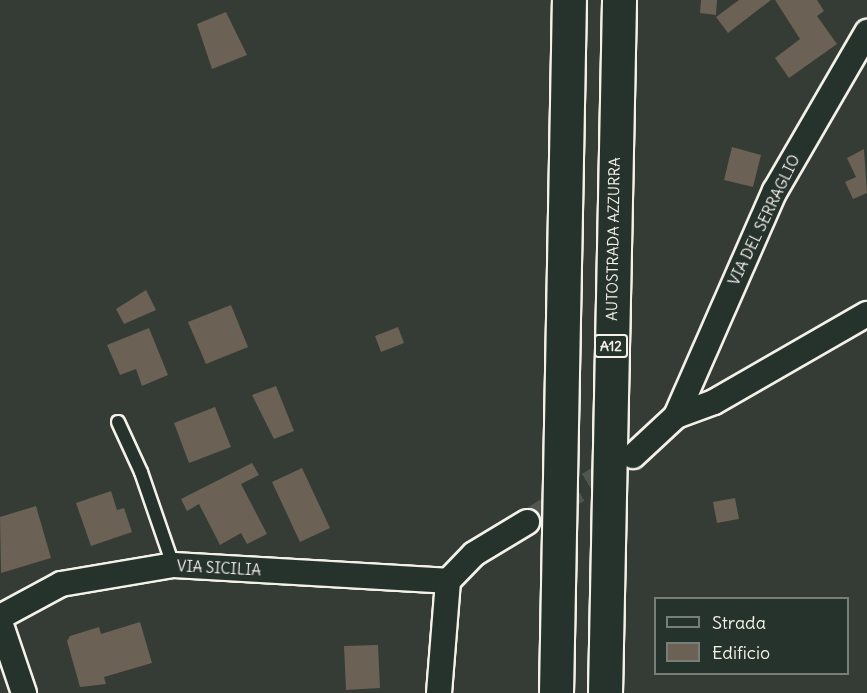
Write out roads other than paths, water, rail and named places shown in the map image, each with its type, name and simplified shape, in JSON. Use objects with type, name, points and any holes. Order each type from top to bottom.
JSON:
[{"type":"highway","points":[[556,693],[569,0]]},
{"type":"highway","name":"AUTOSTRADA AZZURRA","points":[[605,693],[619,0]]},
{"type":"street","name":"VIA DEL SERRAGLIO","points":[[676,416],[775,191],[867,32]]},
{"type":"street","name":"VIA DEL SERRAGLIO","points":[[633,456],[676,416],[714,402],[867,314]]},
{"type":"street","points":[[439,693],[448,581],[474,554],[527,522]]},
{"type":"street","name":"VIA SICILIA","points":[[0,617],[61,584],[173,565],[448,581]]},
{"type":"street","points":[[0,622],[24,693]]},
{"type":"lane","points":[[118,422],[173,565]]},
{"type":"tunnel","points":[[527,522],[621,464]]}]
